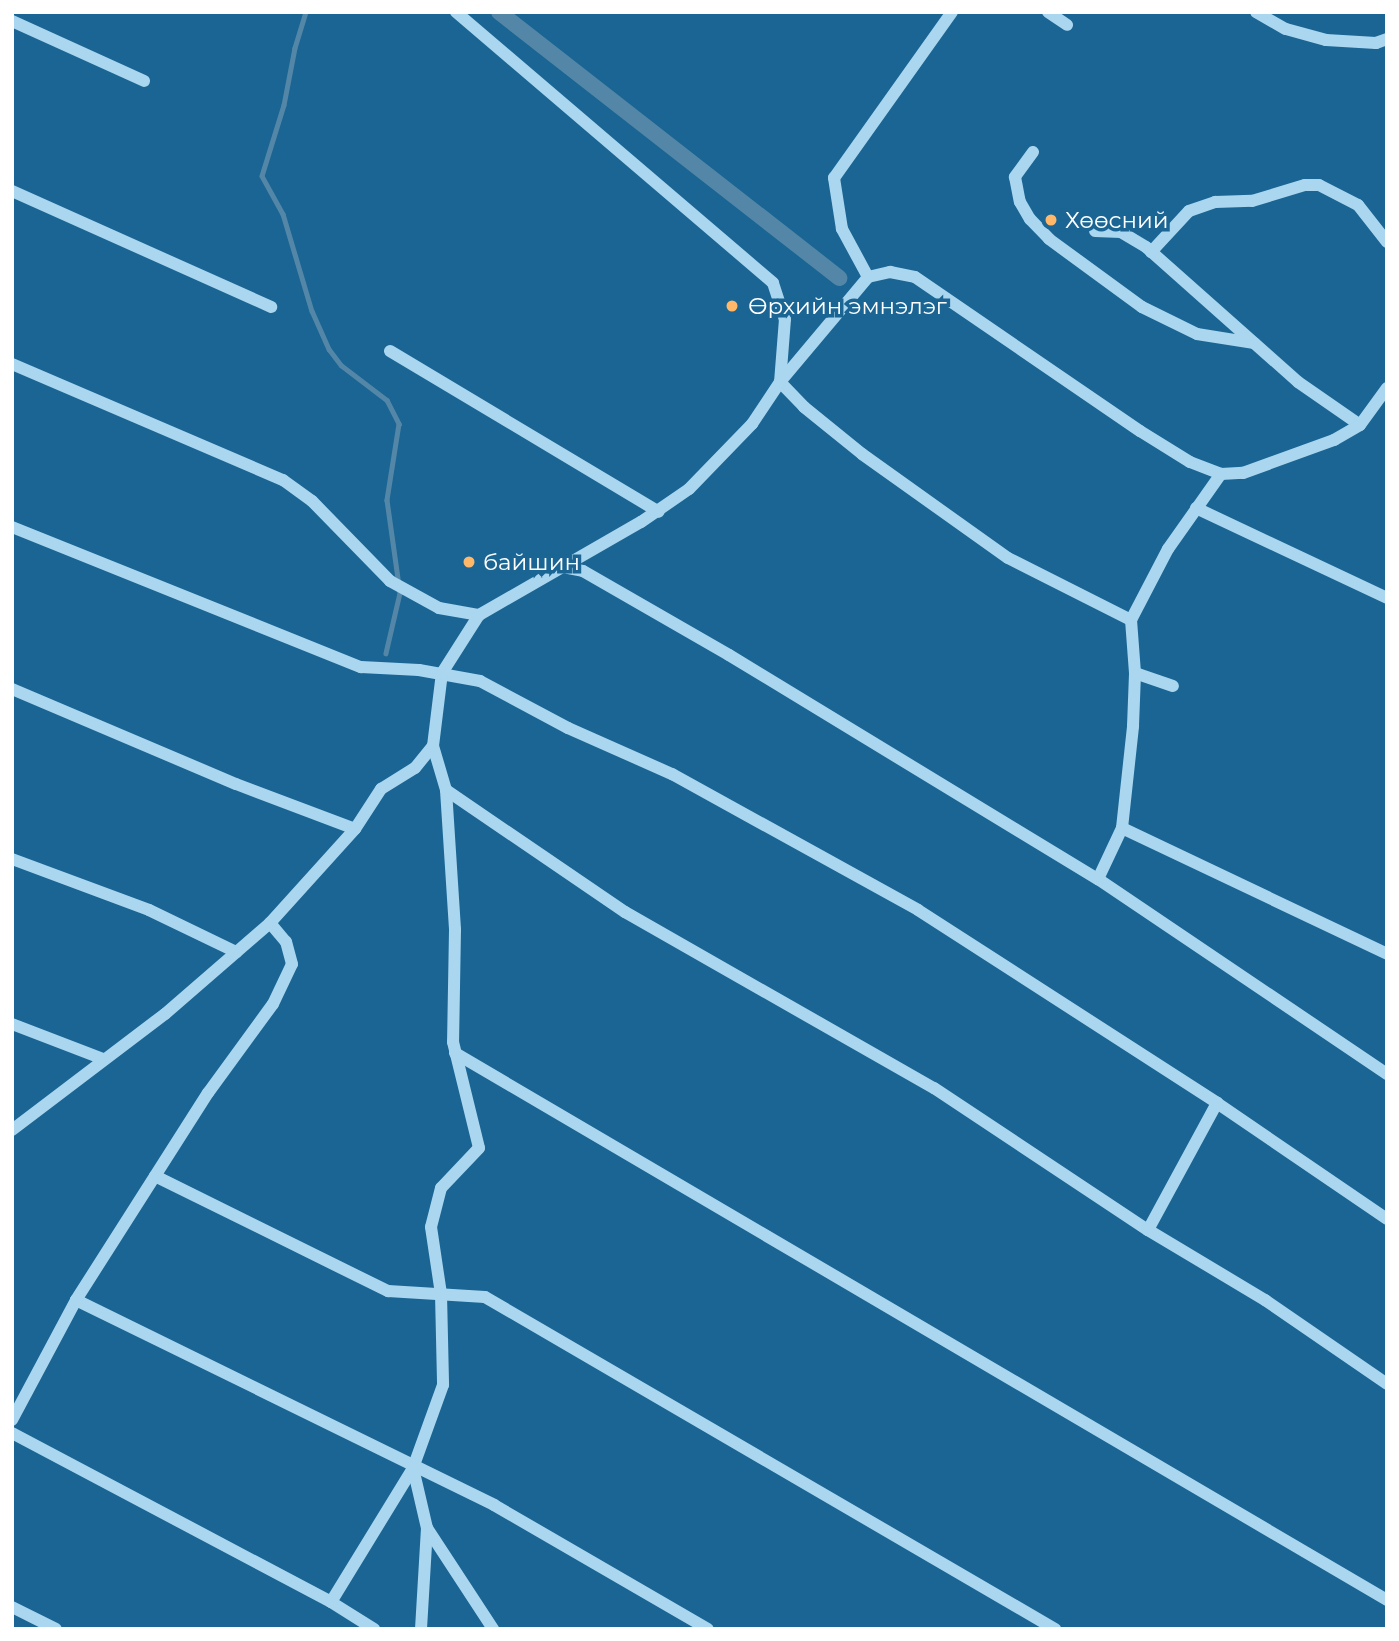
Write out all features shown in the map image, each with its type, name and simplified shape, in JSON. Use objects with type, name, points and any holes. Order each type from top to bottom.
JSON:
[{"type":"street","points":[[456,12],[773,283],[785,319],[780,382],[804,407],[862,454],[1008,558],[1131,620]]},
{"type":"street","points":[[868,277],[842,229],[834,178],[952,12]]},
{"type":"street","points":[[1048,12],[1067,25]]},
{"type":"street","points":[[1256,12],[1286,29],[1326,40],[1376,43],[1387,38]]},
{"type":"street","points":[[12,21],[144,81]]},
{"type":"street","points":[[1032,152],[1015,177],[1020,202],[1030,219],[1049,239],[1142,307],[1197,334],[1254,342]]},
{"type":"street","points":[[1151,252],[1189,211],[1215,202],[1252,201],[1305,185],[1320,185],[1358,205],[1387,242]]},
{"type":"street","points":[[12,191],[271,307]]},
{"type":"street","points":[[1095,231],[1121,232],[1151,252],[1298,382],[1360,425]]},
{"type":"street","points":[[331,1602],[413,1468],[443,1385],[441,1294],[431,1227],[441,1188],[479,1148],[455,1053],[455,930],[446,790],[433,746],[442,673],[479,615],[659,512],[689,489],[752,424],[780,382],[868,277],[890,272],[915,277],[1140,430],[1190,462],[1221,474],[1243,472],[1310,450],[1360,425],[1386,390]]},
{"type":"street","points":[[390,351],[659,512]]},
{"type":"street","points":[[12,364],[283,480],[312,501],[390,581],[439,608],[479,615]]},
{"type":"street","points":[[1098,879],[1122,828],[1133,726],[1135,673],[1131,620],[1168,549],[1221,474]]},
{"type":"street","points":[[1195,508],[1387,598]]},
{"type":"street","points":[[12,527],[361,667],[442,673],[480,681],[568,728],[672,774],[855,872],[1217,1103],[1387,1219]]},
{"type":"street","points":[[563,567],[583,572],[729,654],[1098,879],[1387,1074]]},
{"type":"street","points":[[1135,673],[1173,686]]},
{"type":"street","points":[[12,689],[236,784],[355,829]]},
{"type":"street","points":[[12,1130],[165,1014],[270,923],[355,829],[381,789],[415,768],[433,746]]},
{"type":"street","points":[[446,790],[625,912],[934,1088],[1148,1230],[1265,1300],[1387,1384]]},
{"type":"street","points":[[1122,828],[1387,954]]},
{"type":"street","points":[[12,859],[149,910],[236,952]]},
{"type":"street","points":[[12,1420],[76,1300],[208,1093],[273,1003],[292,964],[286,943],[270,923]]},
{"type":"street","points":[[12,1024],[103,1059]]},
{"type":"street","points":[[455,1053],[1387,1600]]},
{"type":"street","points":[[1148,1230],[1217,1103]]},
{"type":"street","points":[[155,1176],[388,1291],[485,1297],[1055,1629]]},
{"type":"street","points":[[76,1300],[413,1468],[494,1505],[708,1629]]},
{"type":"street","points":[[12,1433],[331,1602],[374,1629]]},
{"type":"street","points":[[413,1468],[428,1528],[421,1629]]},
{"type":"street","points":[[428,1528],[493,1629]]},
{"type":"street","points":[[12,1607],[56,1629]]},
{"type":"waterway","points":[[306,12],[295,48],[284,105],[262,176],[283,214],[312,311],[329,349],[341,365],[387,400],[399,424],[387,500],[400,593],[386,653]]},
{"type":"waterway","points":[[499,12],[840,278]]},
{"type":"place","name":"Хөөсний","points":[[1051,220]]},
{"type":"place","name":"Өрхийн эмнэлэг","points":[[732,306]]},
{"type":"place","name":"байшин","points":[[469,562]]}]
